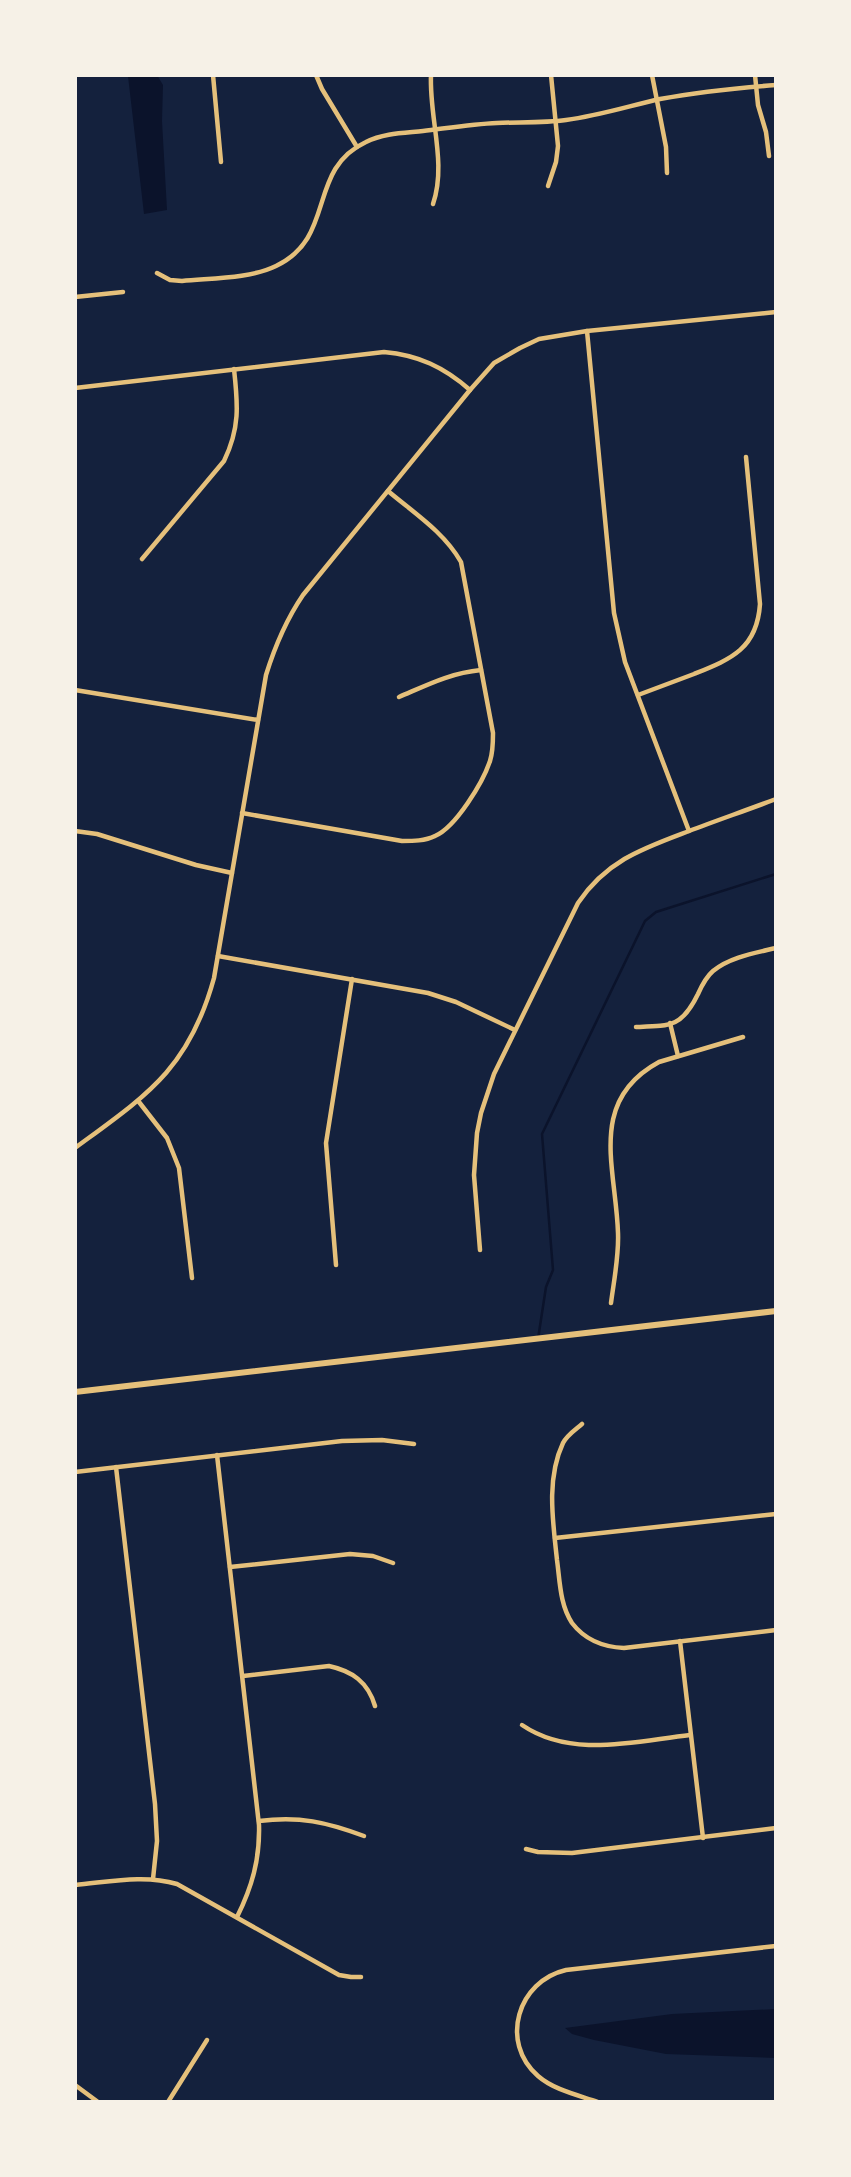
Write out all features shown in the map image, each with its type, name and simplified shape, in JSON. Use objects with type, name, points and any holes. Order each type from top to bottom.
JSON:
[{"type":"main road","points":[[75,1392],[776,1311]]},
{"type":"street","points":[[213,75],[221,162]]},
{"type":"street","points":[[316,75],[357,147]]},
{"type":"street","points":[[431,75],[433,129],[439,176],[433,204]]},
{"type":"street","points":[[548,186],[557,152],[551,75]]},
{"type":"street","points":[[652,75],[666,147],[667,173]]},
{"type":"street","points":[[755,75],[758,105],[766,132],[769,156]]},
{"type":"street","points":[[158,273],[170,280],[182,281],[256,272],[276,266],[299,249],[314,226],[325,187],[336,166],[357,147],[385,136],[486,124],[555,121],[707,91],[776,85]]},
{"type":"street","points":[[75,298],[123,292]]},
{"type":"street","points":[[75,1148],[139,1102],[173,1066],[193,1036],[209,998],[265,682],[273,653],[288,620],[303,594],[470,390],[494,363],[539,339],[587,331],[776,312]]},
{"type":"street","points":[[587,331],[614,613],[622,650],[689,831]]},
{"type":"street","points":[[75,388],[375,353],[404,354],[425,360],[444,369],[470,390]]},
{"type":"street","points":[[142,559],[223,461],[231,446],[238,414],[234,369]]},
{"type":"street","points":[[638,695],[726,661],[748,643],[754,632],[760,604],[746,457]]},
{"type":"street","points":[[242,813],[402,841],[419,841],[435,836],[452,824],[485,775],[491,759],[493,733],[461,562],[443,537],[388,491]]},
{"type":"street","points":[[399,697],[437,680],[465,671],[481,670]]},
{"type":"street","points":[[75,690],[258,720]]},
{"type":"street","points":[[481,1250],[474,1175],[477,1133],[487,1093],[569,917],[593,883],[629,855],[776,799]]},
{"type":"street","points":[[75,831],[97,834],[196,865],[232,873]]},
{"type":"street","points":[[636,1027],[679,1021],[690,1011],[705,979],[712,971],[752,953],[776,948]]},
{"type":"street","points":[[218,956],[428,993],[456,1002],[515,1030]]},
{"type":"street","points":[[336,1265],[326,1143],[352,979]]},
{"type":"street","points":[[670,1023],[678,1056]]},
{"type":"street","points":[[611,1303],[618,1235],[610,1143],[613,1115],[622,1095],[641,1073],[659,1062],[743,1037]]},
{"type":"street","points":[[139,1102],[167,1138],[179,1168],[192,1278]]},
{"type":"street","points":[[582,1424],[566,1438],[557,1460],[552,1501],[564,1606],[577,1629],[602,1645],[624,1648],[776,1630]]},
{"type":"street","points":[[75,1472],[357,1440],[414,1444]]},
{"type":"street","points":[[217,1455],[259,1821],[255,1875],[237,1917]]},
{"type":"street","points":[[116,1467],[155,1804],[157,1841],[153,1879]]},
{"type":"street","points":[[555,1538],[776,1514]]},
{"type":"street","points":[[230,1567],[350,1554],[373,1556],[393,1563]]},
{"type":"street","points":[[680,1641],[703,1838]]},
{"type":"street","points":[[243,1676],[329,1666],[338,1668],[360,1680],[368,1689],[374,1706]]},
{"type":"street","points":[[522,1726],[551,1740],[587,1746],[690,1735]]},
{"type":"street","points":[[259,1821],[307,1819],[364,1836]]},
{"type":"street","points":[[526,1849],[572,1853],[776,1828]]},
{"type":"street","points":[[75,1885],[153,1879],[177,1884],[339,1975],[361,1977]]},
{"type":"street","points":[[598,2102],[554,2086],[537,2075],[522,2055],[517,2040],[517,2026],[521,2008],[531,1990],[558,1972],[776,1946]]},
{"type":"street","points":[[168,2102],[208,2040]]},
{"type":"street","points":[[75,2085],[98,2102]]},
{"type":"water","points":[[157,75],[163,85],[162,121],[167,210],[144,214],[128,76]]},
{"type":"water","points":[[776,2009],[776,2058],[666,2054],[594,2040],[572,2034],[565,2028],[672,2014]]},
{"type":"waterway","points":[[538,1339],[546,1287],[553,1270],[542,1134],[645,921],[656,912],[776,874]]}]
